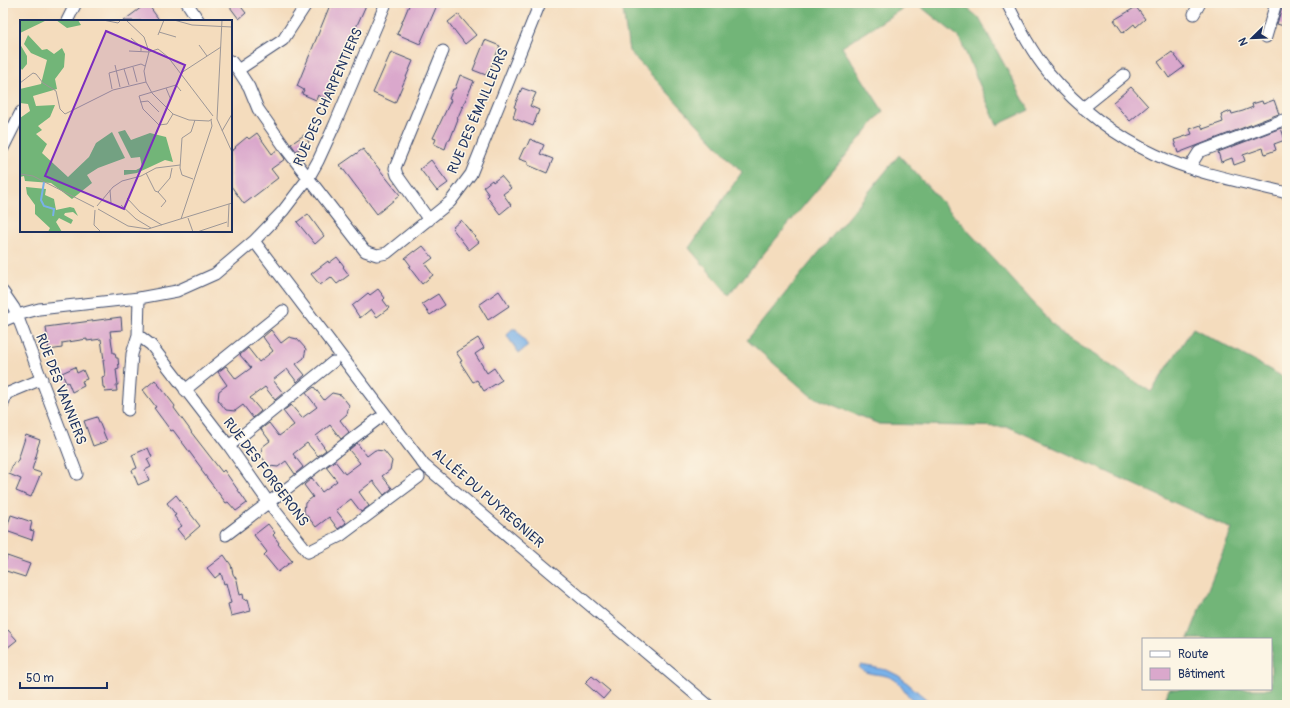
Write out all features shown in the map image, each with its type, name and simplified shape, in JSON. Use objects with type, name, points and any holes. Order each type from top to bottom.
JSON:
[{"type":"street","points":[[68,20],[76,3]]},
{"type":"street","points":[[188,3],[198,20]]},
{"type":"street","points":[[234,65],[283,40],[307,3]]},
{"type":"street","name":"RUE DES CHARPENTIERS","points":[[3,321],[17,315],[39,309],[139,298],[178,291],[215,274],[254,241],[283,212],[309,177],[335,124],[386,3]]},
{"type":"street","name":"RUE DES ÉMAILLEURS","points":[[234,65],[249,86],[258,110],[286,149],[365,251],[377,255],[387,253],[450,202],[471,174],[540,3]]},
{"type":"street","points":[[1007,3],[1023,35],[1049,72],[1083,108],[1102,124],[1156,156],[1189,168],[1287,193]]},
{"type":"street","points":[[1194,14],[1200,3]]},
{"type":"street","points":[[1266,37],[1276,3]]},
{"type":"street","points":[[429,220],[397,175],[395,168],[443,51]]},
{"type":"street","points":[[1083,108],[1124,74]]},
{"type":"street","points":[[3,148],[20,114]]},
{"type":"street","points":[[1189,168],[1199,152],[1283,120]]},
{"type":"street","name":"ALLÉE DU PUYREGNIER","points":[[254,241],[424,465],[708,705]]},
{"type":"street","name":"RUE DES VANNIERS","points":[[3,292],[17,315],[77,474]]},
{"type":"street","points":[[128,410],[132,354],[138,335],[139,298]]},
{"type":"street","points":[[186,390],[283,311]]},
{"type":"street","name":"RUE DES FORGERONS","points":[[138,335],[152,345],[229,446],[269,503],[308,552],[340,536],[419,477]]},
{"type":"street","points":[[229,446],[333,362]]},
{"type":"street","points":[[3,404],[6,394],[42,380]]},
{"type":"street","points":[[226,535],[378,419]]},
{"type":"green space","points":[[622,3],[911,3],[842,47],[883,111],[729,295],[689,248],[742,172],[629,51]]},
{"type":"green space","points":[[916,3],[961,3],[979,18],[1029,110],[997,125],[959,37]]},
{"type":"green space","points":[[899,155],[1061,333],[1151,392],[1193,328],[1287,379],[1287,705],[1163,705],[1169,690],[1272,690],[1272,638],[1188,638],[1232,529],[1009,427],[879,424],[811,396],[747,340]]},
{"type":"water","points":[[512,329],[516,329],[528,346],[519,353],[507,336]]},
{"type":"water","points":[[861,665],[887,670],[899,676],[933,705],[919,705],[908,696],[895,680],[886,676],[867,673],[859,668]]},
{"type":"building","points":[[147,3],[159,20],[124,20]]},
{"type":"building","points":[[235,3],[238,3],[246,13],[239,19],[230,7]]},
{"type":"building","points":[[335,3],[367,3],[335,74],[337,75],[326,99],[318,95],[316,100],[302,94],[304,90],[297,86],[330,5],[333,7]]},
{"type":"building","points":[[410,3],[438,3],[420,44],[397,34]]},
{"type":"building","points":[[1283,3],[1287,3],[1287,27],[1277,24]]},
{"type":"building","points":[[1136,7],[1145,19],[1136,27],[1134,24],[1123,33],[1114,20]]},
{"type":"building","points":[[458,14],[476,35],[465,44],[448,22]]},
{"type":"building","points":[[485,40],[500,46],[486,75],[473,70]]},
{"type":"building","points":[[391,52],[413,61],[395,103],[373,93]]},
{"type":"building","points":[[1172,52],[1184,67],[1169,78],[1158,62]]},
{"type":"building","points":[[460,75],[474,81],[445,149],[434,144],[436,139],[433,138],[451,100],[449,99],[453,89],[455,89]]},
{"type":"building","points":[[1131,87],[1148,106],[1130,121],[1113,102]]},
{"type":"building","points":[[522,88],[536,93],[530,106],[539,110],[533,126],[513,118],[516,108],[514,107]]},
{"type":"building","points":[[1274,100],[1279,114],[1178,153],[1174,140],[1192,134],[1190,129],[1201,125],[1203,129],[1223,122],[1221,115],[1231,111],[1232,114],[1243,111],[1253,107],[1252,104],[1262,101],[1263,104]]},
{"type":"building","points":[[1281,128],[1285,140],[1274,144],[1276,150],[1265,154],[1263,148],[1243,155],[1245,161],[1234,165],[1232,158],[1221,162],[1218,152]]},
{"type":"building","points":[[257,133],[272,154],[278,149],[285,159],[271,169],[278,178],[244,204],[232,187],[232,150],[247,137],[249,139]]},
{"type":"building","points":[[304,135],[309,142],[296,151],[291,144]]},
{"type":"building","points":[[530,139],[544,145],[540,154],[553,159],[547,173],[528,165],[528,162],[519,159]]},
{"type":"building","points":[[363,149],[400,195],[377,214],[340,165]]},
{"type":"building","points":[[431,160],[448,183],[437,191],[420,169]]},
{"type":"building","points":[[501,176],[511,188],[503,194],[511,205],[500,214],[487,197],[489,195],[483,187],[492,180],[493,182]]},
{"type":"building","points":[[308,214],[324,236],[315,244],[297,222]]},
{"type":"building","points":[[461,220],[479,242],[469,250],[452,228]]},
{"type":"building","points":[[423,246],[433,258],[425,264],[433,275],[422,284],[409,267],[411,266],[405,258]]},
{"type":"building","points":[[337,257],[349,275],[337,284],[331,277],[320,285],[311,274],[328,261],[329,263]]},
{"type":"building","points":[[378,289],[385,298],[383,300],[389,308],[377,317],[371,309],[360,318],[352,306],[368,293],[370,295]]},
{"type":"building","points":[[499,291],[509,306],[488,320],[479,305]]},
{"type":"building","points":[[438,294],[445,305],[430,315],[422,304]]},
{"type":"building","points":[[121,317],[122,330],[110,331],[113,353],[115,353],[116,358],[118,358],[119,368],[116,369],[118,385],[116,385],[117,391],[105,392],[103,387],[102,377],[105,376],[101,339],[87,341],[87,339],[62,343],[62,348],[49,350],[46,327]]},
{"type":"building","points":[[271,330],[281,343],[289,337],[297,339],[306,349],[304,358],[296,364],[305,375],[297,382],[287,369],[273,380],[283,393],[275,400],[265,387],[250,398],[261,411],[253,418],[243,405],[235,411],[226,410],[218,400],[219,391],[227,385],[218,372],[226,366],[236,379],[251,368],[240,355],[248,348],[259,362],[273,351],[263,337]]},
{"type":"building","points":[[478,338],[484,348],[475,354],[487,373],[494,368],[502,380],[484,391],[477,380],[473,382],[460,362],[462,361],[456,352]]},
{"type":"building","points":[[75,367],[77,373],[83,370],[87,379],[82,381],[84,386],[72,392],[62,373]]},
{"type":"building","points":[[155,380],[175,406],[174,408],[191,432],[222,472],[224,470],[247,503],[236,511],[228,502],[226,503],[173,430],[171,431],[154,408],[156,407],[143,390]]},
{"type":"building","points":[[314,387],[324,400],[332,393],[341,395],[349,405],[347,414],[340,420],[349,432],[341,439],[330,425],[316,436],[326,450],[318,456],[307,443],[293,454],[303,467],[295,474],[286,461],[278,467],[269,466],[261,456],[262,447],[270,441],[261,429],[269,423],[279,436],[294,425],[283,411],[291,405],[302,418],[317,407],[306,393]]},
{"type":"building","points":[[97,417],[107,441],[93,446],[84,421]]},
{"type":"building","points":[[26,435],[40,440],[32,470],[41,473],[31,497],[16,491],[21,479],[9,474],[14,462],[17,463]]},
{"type":"building","points":[[357,443],[367,456],[375,450],[384,451],[392,461],[390,470],[382,476],[392,488],[384,495],[373,481],[359,492],[369,506],[361,512],[351,499],[336,510],[346,523],[338,529],[329,517],[316,527],[304,512],[305,503],[313,497],[304,485],[312,478],[322,492],[337,481],[326,467],[335,461],[345,474],[360,463],[349,450]]},
{"type":"building","points":[[148,448],[152,457],[147,459],[151,467],[145,470],[149,480],[138,485],[132,470],[137,468],[132,455]]},
{"type":"building","points":[[176,495],[200,526],[185,539],[177,529],[182,526],[174,516],[176,515],[167,503]]},
{"type":"building","points":[[11,515],[32,522],[30,530],[34,531],[32,540],[6,531]]},
{"type":"building","points":[[268,524],[275,533],[273,535],[279,543],[278,544],[292,561],[278,572],[264,555],[267,552],[254,535]]},
{"type":"building","points":[[224,555],[231,565],[233,574],[237,580],[240,595],[243,594],[244,600],[248,599],[251,611],[231,616],[228,604],[231,603],[226,583],[224,584],[221,573],[215,578],[207,568]]},
{"type":"building","points":[[7,556],[30,564],[25,577],[3,570]]},
{"type":"building","points":[[8,630],[17,640],[7,648],[3,644],[3,634]]},
{"type":"building","points":[[592,676],[610,691],[603,699],[585,683]]}]
